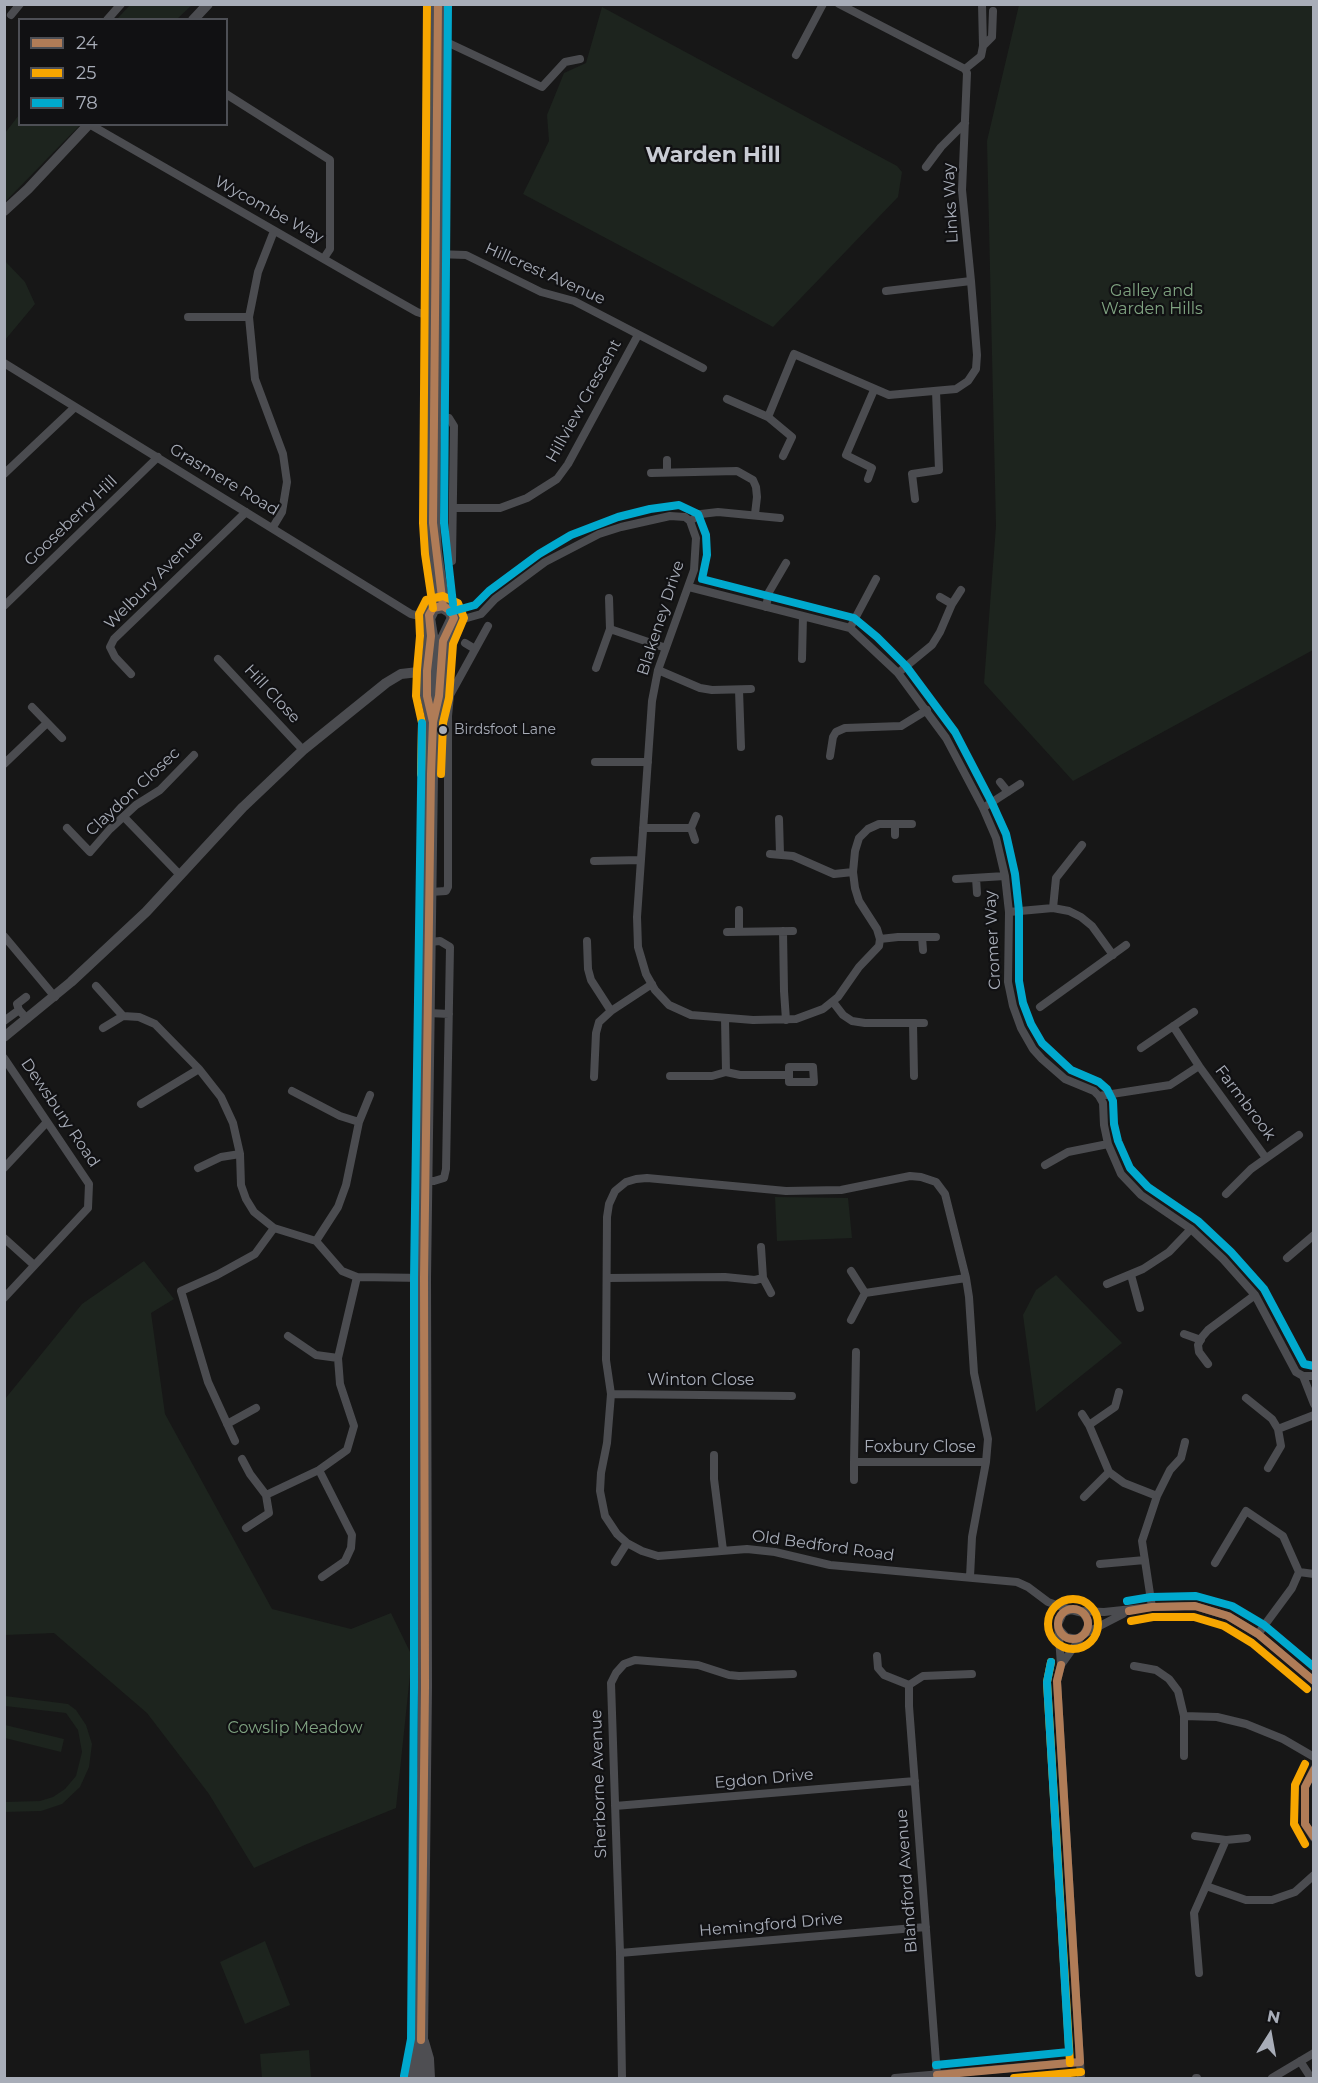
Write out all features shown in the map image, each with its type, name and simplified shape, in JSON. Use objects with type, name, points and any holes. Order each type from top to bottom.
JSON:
[{"type":"highway","points":[[438,4],[433,523],[443,606]]},
{"type":"highway","points":[[414,2079],[421,2040],[425,1634],[424,1278],[433,722],[427,696],[427,671],[429,622],[433,609],[443,606],[451,611],[452,625],[443,641],[440,696],[433,722]]},
{"type":"highway","points":[[429,622],[439,632],[452,625]]},
{"type":"highway","points":[[421,2040],[427,2059],[428,2079]]},
{"type":"street","points":[[11,15],[20,4]]},
{"type":"street","points":[[109,18],[121,4]]},
{"type":"street","points":[[195,18],[208,4]]},
{"type":"street","points":[[796,55],[823,4]]},
{"type":"street","points":[[839,4],[965,69],[981,56],[983,46],[982,4]]},
{"type":"street","points":[[983,46],[992,37],[993,11]]},
{"type":"street","points":[[438,38],[542,87],[565,62],[580,59]]},
{"type":"street","name":"Links Way","points":[[768,417],[794,354],[889,395],[956,389],[969,381],[976,369],[977,355],[962,190],[967,73],[965,69]]},
{"type":"street","points":[[228,95],[330,160],[330,249],[324,258]]},
{"type":"street","name":"Links Way","points":[[926,168],[941,147],[964,123]]},
{"type":"street","points":[[4,211],[87,126]]},
{"type":"street","name":"Wycombe Way","points":[[92,126],[417,312],[435,318]]},
{"type":"street","points":[[273,527],[282,512],[287,482],[283,454],[255,379],[249,317],[258,272],[274,231]]},
{"type":"street","name":"Hillcrest Avenue","points":[[436,254],[466,255],[541,292],[574,301],[703,368]]},
{"type":"street","points":[[886,291],[971,281]]},
{"type":"street","points":[[188,317],[249,317]]},
{"type":"street","name":"Hillview Crescent","points":[[454,508],[500,508],[527,498],[556,479],[568,464],[638,335]]},
{"type":"street","name":"Grasmere Road","points":[[4,363],[411,614],[429,622]]},
{"type":"street","points":[[868,479],[872,468],[846,455],[874,390]]},
{"type":"street","points":[[915,499],[912,474],[939,470],[936,391]]},
{"type":"street","points":[[727,399],[768,417],[792,437],[783,456]]},
{"type":"street","points":[[4,474],[75,407]]},
{"type":"street","points":[[434,416],[450,418],[454,426],[452,561]]},
{"type":"street","name":"Gooseberry Hill","points":[[4,606],[158,457]]},
{"type":"street","points":[[667,460],[667,472]]},
{"type":"street","points":[[651,473],[736,471],[753,480],[757,497],[755,514]]},
{"type":"street","name":"Welbury Avenue","points":[[131,674],[115,657],[110,647],[114,639],[246,512]]},
{"type":"street","points":[[452,625],[481,614],[495,599],[545,562],[599,534],[670,516],[685,517],[690,521],[701,514],[708,513],[755,514],[780,518]]},
{"type":"street","name":"Blakeney Drive","points":[[690,521],[696,538],[697,554],[689,587],[658,670],[652,701],[637,940],[641,960],[660,997],[681,1011],[691,1015],[725,1018],[786,1020],[805,1017],[833,1002],[879,946],[880,939]]},
{"type":"street","points":[[766,607],[769,592],[786,562]]},
{"type":"street","points":[[850,628],[867,588],[876,579]]},
{"type":"street","name":"Cromer Way","points":[[689,587],[850,628],[898,673],[946,738],[996,838],[1005,876],[1009,912],[1008,982],[1021,1028],[1033,1049],[1046,1063],[1065,1079],[1094,1091],[1099,1096]]},
{"type":"street","points":[[898,673],[932,645],[961,590]]},
{"type":"street","points":[[940,597],[952,604]]},
{"type":"street","points":[[596,668],[610,629],[609,598]]},
{"type":"street","points":[[802,659],[803,616]]},
{"type":"street","points":[[430,892],[446,891],[448,887],[449,700],[488,626]]},
{"type":"street","points":[[610,629],[666,648]]},
{"type":"street","points":[[465,643],[475,649]]},
{"type":"street","name":"Hill Close","points":[[218,659],[303,750]]},
{"type":"street","points":[[658,670],[700,688],[751,689]]},
{"type":"street","points":[[4,1037],[55,997],[146,912],[243,807],[303,750],[386,683],[401,674],[427,671]]},
{"type":"street","points":[[739,690],[741,747]]},
{"type":"street","points":[[32,707],[62,738]]},
{"type":"street","points":[[830,756],[833,737],[845,728],[901,726],[927,710]]},
{"type":"street","points":[[4,764],[47,723]]},
{"type":"street","name":"Claydon Closec","points":[[67,828],[90,852],[110,829],[136,805],[160,790],[195,755]]},
{"type":"street","points":[[595,762],[648,762]]},
{"type":"street","points":[[1000,782],[1008,792]]},
{"type":"street","points":[[983,808],[1020,784]]},
{"type":"street","points":[[695,840],[691,828],[696,816]]},
{"type":"street","points":[[124,817],[180,875]]},
{"type":"street","points":[[779,819],[780,854]]},
{"type":"street","points":[[912,824],[879,824],[868,829],[859,838],[853,872],[855,888],[859,902],[878,929],[880,939],[936,937]]},
{"type":"street","points":[[895,824],[895,835]]},
{"type":"street","points":[[643,828],[691,828]]},
{"type":"street","points":[[1053,908],[1056,878],[1082,844]]},
{"type":"street","points":[[770,854],[804,859],[834,874],[853,872]]},
{"type":"street","points":[[594,861],[641,860]]},
{"type":"street","name":"Cromer Way","points":[[956,879],[1005,876]]},
{"type":"street","points":[[976,878],[977,893]]},
{"type":"street","points":[[1009,912],[1053,908],[1069,911],[1092,926],[1113,955]]},
{"type":"street","points":[[739,910],[739,932]]},
{"type":"street","points":[[783,931],[786,1020]]},
{"type":"street","points":[[727,932],[793,931]]},
{"type":"street","points":[[4,936],[55,997]]},
{"type":"street","points":[[922,937],[923,950]]},
{"type":"street","points":[[426,1181],[444,1178],[446,1169],[449,1014],[450,948],[440,941],[430,942]]},
{"type":"street","points":[[587,941],[588,969],[591,980],[611,1011]]},
{"type":"street","points":[[1041,1007],[1126,945]]},
{"type":"street","points":[[594,1077],[596,1033],[599,1022],[611,1011],[652,984]]},
{"type":"street","points":[[96,986],[123,1016]]},
{"type":"street","points":[[26,997],[17,1004],[27,1019]]},
{"type":"street","points":[[833,1002],[843,1015],[852,1021],[924,1023]]},
{"type":"street","points":[[4,1021],[19,1010]]},
{"type":"street","points":[[1141,1048],[1194,1012]]},
{"type":"street","points":[[429,1013],[449,1014]]},
{"type":"street","points":[[103,1028],[123,1016],[139,1017],[155,1024],[198,1069],[221,1097],[233,1123],[240,1154],[241,1185],[246,1200],[254,1212],[274,1228],[316,1241],[342,1271],[357,1277],[424,1278]]},
{"type":"street","points":[[725,1018],[726,1072]]},
{"type":"street","points":[[913,1023],[914,1076]]},
{"type":"street","name":"Farmbrook","points":[[1173,1026],[1266,1158]]},
{"type":"street","name":"Dewsbury Road","points":[[4,1058],[89,1184],[87,1208],[4,1298]]},
{"type":"street","name":"Farmbrook","points":[[1099,1096],[1170,1085],[1199,1066]]},
{"type":"street","points":[[141,1104],[198,1069]]},
{"type":"street","points":[[670,1076],[712,1076],[726,1072],[740,1075],[789,1075]]},
{"type":"street","points":[[292,1091],[340,1116],[359,1122]]},
{"type":"street","points":[[316,1241],[338,1207],[346,1185],[359,1122],[370,1095]]},
{"type":"street","points":[[1099,1096],[1103,1103],[1108,1144],[1121,1174],[1141,1195],[1191,1229],[1222,1259],[1255,1295],[1296,1372],[1303,1376],[1314,1376]]},
{"type":"street","points":[[4,1168],[47,1122]]},
{"type":"street","name":"Farmbrook","points":[[1226,1194],[1251,1169],[1299,1135]]},
{"type":"street","points":[[1046,1165],[1068,1152],[1108,1144]]},
{"type":"street","points":[[198,1168],[221,1157],[240,1154]]},
{"type":"street","name":"Old Bedford Road","points":[[970,1577],[975,1516],[986,1462],[988,1439],[974,1373],[966,1278],[945,1194],[936,1182],[910,1176],[841,1190],[786,1191],[647,1178],[626,1182],[615,1191],[609,1204],[607,1217],[606,1360],[611,1395],[607,1443],[600,1473],[600,1491],[605,1516],[617,1534],[627,1543],[658,1556],[747,1549],[830,1565],[1017,1582],[1048,1602],[1075,1610]]},
{"type":"street","points":[[235,1441],[207,1382],[181,1291],[218,1275],[255,1254],[274,1228]]},
{"type":"street","points":[[1107,1284],[1131,1275],[1169,1252],[1191,1229]]},
{"type":"street","points":[[1287,1258],[1314,1235]]},
{"type":"street","points":[[4,1238],[34,1265]]},
{"type":"street","points":[[761,1247],[763,1278],[771,1293]]},
{"type":"street","points":[[851,1271],[865,1293]]},
{"type":"street","points":[[1131,1275],[1140,1308]]},
{"type":"street","points":[[266,1495],[319,1470],[347,1450],[354,1426],[340,1384],[338,1358],[357,1277]]},
{"type":"street","points":[[608,1278],[725,1277],[756,1280],[763,1278]]},
{"type":"street","points":[[865,1293],[966,1278]]},
{"type":"street","points":[[851,1320],[865,1293]]},
{"type":"street","points":[[1208,1364],[1199,1352],[1201,1340],[1208,1330],[1255,1295]]},
{"type":"street","points":[[1184,1334],[1201,1340]]},
{"type":"street","points":[[288,1336],[316,1354],[338,1358]]},
{"type":"street","name":"Foxbury Close","points":[[854,1480],[856,1352]]},
{"type":"street","points":[[1303,1376],[1314,1404]]},
{"type":"street","points":[[1089,1425],[1115,1407],[1119,1392]]},
{"type":"street","name":"Winton Close","points":[[611,1395],[792,1396]]},
{"type":"street","points":[[1246,1398],[1272,1419],[1278,1429],[1281,1446],[1268,1468]]},
{"type":"street","points":[[227,1424],[256,1408]]},
{"type":"street","points":[[1082,1414],[1109,1472],[1124,1483],[1157,1496]]},
{"type":"street","points":[[1278,1429],[1314,1415]]},
{"type":"street","points":[[1152,1607],[1142,1541],[1157,1496],[1170,1470],[1181,1458],[1185,1442]]},
{"type":"street","points":[[714,1455],[714,1479],[723,1550]]},
{"type":"street","points":[[242,1459],[266,1495],[269,1513],[246,1528]]},
{"type":"street","name":"Foxbury Close","points":[[854,1462],[986,1462]]},
{"type":"street","points":[[319,1470],[352,1535],[351,1548],[345,1561],[322,1577]]},
{"type":"street","points":[[1084,1497],[1109,1472]]},
{"type":"street","points":[[1215,1563],[1246,1511],[1283,1536],[1299,1572],[1292,1588],[1258,1634]]},
{"type":"street","points":[[615,1562],[627,1543]]},
{"type":"street","points":[[1100,1564],[1144,1560]]},
{"type":"street","points":[[1299,1572],[1314,1574]]},
{"type":"street","points":[[1048,1602],[1058,1627],[1066,1637],[1077,1639],[1129,1611]]},
{"type":"street","points":[[1081,2079],[1057,1681],[1061,1665],[1058,1627],[1063,1613],[1075,1610],[1104,1612],[1152,1607],[1195,1606],[1228,1616],[1258,1634],[1314,1681]]},
{"type":"street","points":[[1061,1665],[1088,1626],[1088,1621],[1075,1610]]},
{"type":"street","points":[[877,1656],[878,1668],[884,1675],[909,1685],[923,1676],[972,1674]]},
{"type":"street","name":"Sherborne Avenue","points":[[622,2079],[611,1683],[616,1672],[624,1664],[635,1660],[698,1665],[739,1676],[793,1674]]},
{"type":"street","points":[[1134,1666],[1156,1670],[1169,1678],[1178,1691],[1184,1716],[1184,1756]]},
{"type":"street","name":"Blandford Avenue","points":[[909,1685],[937,2074]]},
{"type":"street","points":[[1184,1716],[1217,1717],[1246,1724],[1283,1738],[1314,1757]]},
{"type":"street","points":[[1314,1769],[1305,1787],[1305,1824],[1314,1839]]},
{"type":"street","name":"Egdon Drive","points":[[615,1806],[915,1781]]},
{"type":"street","points":[[1195,1836],[1226,1840],[1247,1838]]},
{"type":"street","points":[[1199,1973],[1194,1913],[1226,1840]]},
{"type":"street","points":[[1206,1886],[1246,1900],[1272,1900],[1295,1892],[1314,1875]]},
{"type":"street","name":"Hemingford Drive","points":[[620,1953],[926,1927]]},
{"type":"street","points":[[1272,2079],[1314,2053]]},
{"type":"street","points":[[1300,2061],[1311,2079]]},
{"type":"street","points":[[895,2079],[1080,2062]]},
{"type":"green space","points":[[130,4],[192,5],[178,18],[118,18]]},
{"type":"green space","name":"Galley and Warden Hills","points":[[1019,5],[1313,5],[1313,650],[1073,781],[984,683],[996,526],[987,141]]},
{"type":"green space","points":[[602,7],[897,166],[902,172],[898,197],[773,327],[523,194],[549,141],[547,115],[564,73],[586,63]]},
{"type":"green space","points":[[18,116],[18,126],[79,126],[5,202],[5,133]]},
{"type":"green space","points":[[5,261],[25,282],[35,304],[5,340]]},
{"type":"green space","points":[[775,1197],[848,1198],[852,1238],[777,1241]]},
{"type":"green space","name":"Cowslip Meadow","points":[[144,1261],[174,1299],[151,1313],[165,1414],[272,1609],[351,1629],[391,1613],[412,1656],[396,1808],[254,1868],[209,1794],[147,1713],[54,1633],[5,1635],[5,1399],[82,1304]]},
{"type":"green space","points":[[1056,1275],[1122,1343],[1036,1412],[1023,1315],[1036,1290]]},
{"type":"green space","points":[[5,1696],[68,1704],[76,1710],[86,1725],[92,1744],[89,1767],[80,1787],[62,1804],[41,1811],[5,1812],[5,1802],[40,1801],[53,1797],[65,1789],[76,1776],[82,1752],[78,1730],[66,1713],[5,1706]]},
{"type":"green space","points":[[5,1725],[64,1739],[61,1752],[5,1738]]},
{"type":"green space","points":[[265,1941],[290,2005],[245,2024],[220,1962]]},
{"type":"green space","points":[[309,2050],[311,2078],[262,2078],[260,2054]]},
{"type":"transit line","name":"25","points":[[427,4],[423,523],[433,608]]},
{"type":"transit line","name":"24","points":[[438,4],[433,523],[443,606]]},
{"type":"transit line","name":"78","points":[[448,4],[444,523],[453,604]]},
{"type":"transit line","name":"78","points":[[450,612],[475,605],[489,591],[539,554],[571,535],[618,517],[679,505],[698,514],[706,535],[707,555],[702,579],[854,618],[877,637],[906,666],[955,732],[1006,834],[1015,874],[1019,911],[1019,981],[1023,1003],[1042,1043],[1071,1070],[1099,1082],[1107,1089],[1113,1101],[1114,1124],[1118,1141],[1130,1168],[1148,1187],[1198,1221],[1231,1252],[1264,1289],[1304,1364],[1314,1366]]},
{"type":"transit line","name":"25","points":[[421,774],[422,723],[416,696],[420,636],[419,614],[426,600],[443,596],[458,603],[464,618],[453,644],[449,698],[443,723],[441,774]]},
{"type":"transit line","name":"24","points":[[443,606],[451,611],[454,618],[443,641],[439,696],[433,722],[427,696],[431,636],[429,615],[433,608],[443,606]]},
{"type":"transit line","name":"24","points":[[431,774],[433,722]]},
{"type":"transit line","name":"78","points":[[404,2076],[411,2039],[414,1278],[422,723]]},
{"type":"transit line","name":"24","points":[[424,1278],[431,774]]},
{"type":"transit line","name":"24","points":[[424,1278],[431,774]]},
{"type":"transit line","name":"24","points":[[424,1278],[425,1687]]},
{"type":"transit line","name":"24","points":[[424,1278],[425,1687]]},
{"type":"transit line","name":"78","points":[[1127,1601],[1151,1597],[1196,1596],[1232,1606],[1264,1625],[1314,1667]]},
{"type":"transit line","name":"25","points":[[1068,1599],[1078,1599],[1091,1606],[1098,1619],[1098,1624],[1098,1629],[1091,1642],[1078,1649],[1068,1649],[1059,1645],[1052,1638],[1048,1629],[1048,1619],[1052,1610],[1059,1603],[1068,1599]]},
{"type":"transit line","name":"24","points":[[1129,1611],[1152,1607],[1195,1606],[1228,1616],[1258,1634],[1314,1681]]},
{"type":"transit line","name":"24","points":[[1073,1609],[1079,1610],[1087,1618],[1088,1624],[1087,1630],[1079,1638],[1073,1639],[1067,1638],[1059,1630],[1058,1624],[1059,1618],[1067,1610],[1073,1609]]},
{"type":"transit line","name":"25","points":[[1131,1621],[1153,1617],[1194,1617],[1224,1626],[1252,1643],[1307,1689]]},
{"type":"transit line","name":"25","points":[[1051,1662],[1047,1682],[1070,2063]]},
{"type":"transit line","name":"78","points":[[936,2065],[1069,2052],[1047,1682],[1051,1662]]},
{"type":"transit line","name":"24","points":[[1061,1665],[1057,1681],[1080,2062]]},
{"type":"transit line","name":"24","points":[[421,2040],[425,1687]]},
{"type":"transit line","name":"24","points":[[421,2040],[425,1687]]},
{"type":"transit line","name":"25","points":[[1305,1764],[1295,1785],[1294,1824],[1305,1844]]},
{"type":"transit line","name":"24","points":[[1314,1770],[1305,1787],[1305,1824],[1314,1837]]},
{"type":"transit line","name":"24","points":[[937,2075],[1080,2062]]},
{"type":"transit line","name":"25","points":[[1014,2078],[1081,2072]]},
{"type":"place","name":"Birdsfoot Lane","points":[[443,730]]},
{"type":"district","name":"Warden Hill","points":[[713,156]]}]
